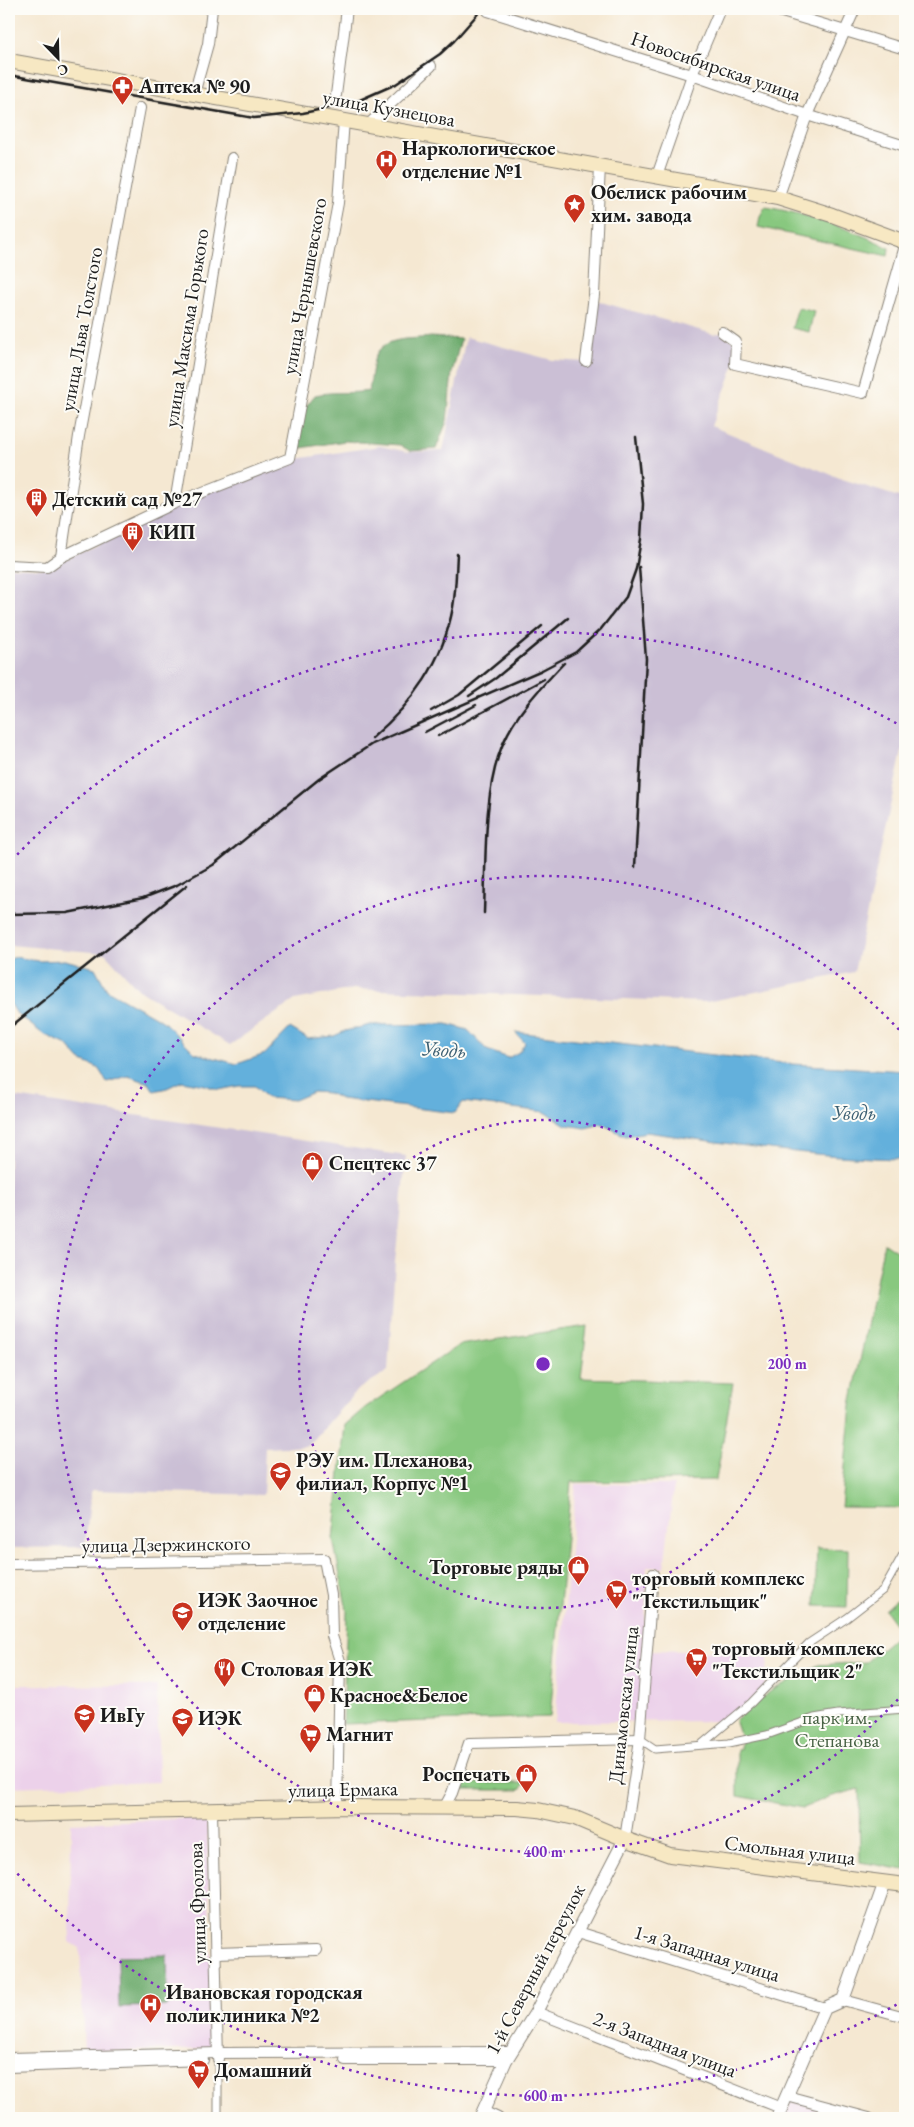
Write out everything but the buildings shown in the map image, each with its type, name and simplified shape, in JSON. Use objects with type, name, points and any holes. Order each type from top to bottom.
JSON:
[{"type":"main road","name":"улица Кузнецова","points":[[9,61],[778,198],[832,215],[905,244]]},
{"type":"main road","name":"улица Ермака","points":[[9,1816],[337,1808],[517,1808],[557,1813],[591,1823],[625,1839],[670,1855]]},
{"type":"main road","name":"Смольная улица","points":[[670,1855],[905,1885]]},
{"type":"street","points":[[194,94],[208,44],[212,9]]},
{"type":"street","points":[[336,95],[347,9]]},
{"type":"street","points":[[657,176],[692,75],[720,9]]},
{"type":"street","points":[[772,9],[905,49]]},
{"type":"street","points":[[778,198],[807,115],[855,9]]},
{"type":"street","name":"Новосибирская улица","points":[[488,10],[905,146]]},
{"type":"street","points":[[368,125],[431,66]]},
{"type":"street","name":"улица Льва Толстого","points":[[61,557],[79,436],[140,108]]},
{"type":"street","name":"улица Чернышевского","points":[[175,503],[290,458],[338,202],[344,120]]},
{"type":"street","name":"улица Максима Горького","points":[[175,503],[232,158]]},
{"type":"street","points":[[586,361],[594,295],[600,166]]},
{"type":"street","points":[[722,332],[736,342],[735,364],[863,393],[905,244]]},
{"type":"street","points":[[9,565],[47,567],[61,557],[175,503]]},
{"type":"street","points":[[702,1744],[751,1703],[809,1643],[847,1618],[883,1590],[905,1551]]},
{"type":"street","name":"улица Дзержинского","points":[[9,1564],[324,1559],[330,1595],[332,1636],[340,1661],[337,1808]]},
{"type":"street","name":"Динамовская улица","points":[[625,1839],[640,1739],[653,1574]]},
{"type":"street","points":[[444,1808],[452,1793],[469,1743],[640,1739],[655,1748],[746,1741],[814,1718],[838,1714],[905,1709]]},
{"type":"street","name":"улица Фролова","points":[[212,1811],[218,2118]]},
{"type":"street","name":"1-й Северный переулок","points":[[481,2115],[508,2056],[536,2012],[625,1839]]},
{"type":"street","points":[[843,2000],[885,1882]]},
{"type":"street","name":"1-я Западная улица","points":[[578,1932],[825,2008]]},
{"type":"street","points":[[216,1953],[316,1950]]},
{"type":"street","points":[[779,2113],[825,2008],[843,2000],[905,2017]]},
{"type":"street","name":"2-я Западная улица","points":[[536,2012],[779,2113]]},
{"type":"street","points":[[9,2058],[89,2060],[218,2056],[508,2056]]},
{"type":"street","points":[[9,2067],[89,2060]]},
{"type":"street","points":[[787,2096],[869,2118]]},
{"type":"street","points":[[481,2115],[498,2118]]},
{"type":"shaded area","points":[[594,300],[713,334],[721,333],[735,342],[735,364],[711,426],[842,479],[905,499],[905,738],[854,972],[706,1002],[353,989],[295,1000],[230,1045],[139,990],[105,953],[9,945],[9,567],[48,569],[175,505],[290,460],[380,446],[408,452],[443,451],[466,337],[552,360],[587,362]]},
{"type":"shaded area","points":[[9,1096],[406,1156],[395,1262],[388,1371],[357,1390],[308,1446],[265,1448],[263,1495],[91,1490],[85,1547],[9,1548]]},
{"type":"shaded area","points":[[576,1484],[674,1485],[664,1568],[647,1567],[644,1650],[769,1653],[764,1690],[727,1721],[555,1722]]},
{"type":"shaded area","name":"ИвГу","points":[[9,1685],[157,1686],[159,1782],[9,1787]]},
{"type":"shaded area","points":[[207,1818],[213,2049],[84,2052],[80,1948],[70,1942],[71,1823]]},
{"type":"shaded area","points":[[791,2101],[850,2118],[784,2118]]},
{"type":"green space","points":[[765,207],[812,218],[862,235],[889,248],[888,256],[758,227],[760,216]]},
{"type":"green space","points":[[798,307],[814,311],[809,332],[792,328]]},
{"type":"green space","points":[[431,337],[461,339],[452,373],[447,421],[436,449],[410,451],[400,445],[345,441],[301,448],[297,436],[306,406],[315,395],[369,391],[374,360],[383,346],[398,340]]},
{"type":"green space","points":[[884,1243],[905,1257],[905,1508],[841,1507],[851,1405]]},
{"type":"green space","points":[[587,1326],[581,1378],[733,1383],[716,1480],[571,1482],[550,1717],[343,1724],[347,1611],[333,1539],[345,1425],[366,1407],[459,1345]]},
{"type":"green space","points":[[817,1548],[848,1549],[847,1607],[815,1606]]},
{"type":"green space","name":"парк им. Степанова","points":[[905,1592],[905,1870],[860,1862],[859,1789],[829,1797],[803,1808],[737,1796],[737,1750],[740,1749],[741,1737],[735,1720],[771,1691],[818,1665],[866,1662],[901,1632],[885,1610]]},
{"type":"green space","points":[[457,1783],[526,1783],[519,1790],[458,1790]]},
{"type":"green space","points":[[167,1955],[168,2006],[119,2007],[118,1956]]},
{"type":"water","name":"Уводь","points":[[15,957],[39,961],[65,960],[95,968],[107,990],[164,1022],[195,1053],[237,1064],[265,1054],[290,1028],[308,1039],[334,1036],[345,1031],[370,1025],[447,1024],[468,1030],[487,1050],[508,1058],[519,1052],[525,1043],[515,1032],[792,1064],[905,1071],[905,1159],[807,1153],[646,1132],[626,1136],[602,1124],[585,1128],[566,1125],[545,1112],[463,1102],[455,1113],[341,1099],[328,1093],[313,1092],[294,1100],[267,1098],[255,1086],[239,1086],[219,1090],[205,1085],[182,1081],[167,1088],[154,1091],[149,1083],[128,1076],[107,1082],[98,1068],[80,1060],[67,1045],[43,1034],[17,1014],[9,1001],[9,960]]},
{"type":"railway","points":[[9,75],[254,118],[303,113],[353,103],[396,84],[440,54],[482,9]]},
{"type":"railway","points":[[9,914],[67,913],[143,898],[177,885],[213,865],[319,779],[372,744],[542,670],[576,652],[601,629],[626,597],[636,569],[641,539],[643,504],[636,437]]},
{"type":"railway","points":[[372,738],[401,710],[413,695],[424,680],[442,646],[453,607],[457,554]]},
{"type":"railway","points":[[635,867],[646,659],[639,567]]},
{"type":"railway","points":[[469,696],[496,678],[568,618]]},
{"type":"railway","points":[[431,711],[459,695],[542,626]]},
{"type":"railway","points":[[484,913],[488,806],[491,785],[502,746],[521,712],[564,663]]},
{"type":"railway","points":[[438,736],[544,679]]},
{"type":"railway","points":[[425,732],[476,705]]},
{"type":"railway","points":[[9,1028],[187,885]]},
{"type":"place","name":"Аптека № 90","points":[[123,105]]},
{"type":"place","name":"Наркологическое отделение №1","points":[[386,179]]},
{"type":"place","name":"Обелиск рабочим хим. завода","points":[[575,223]]},
{"type":"place","name":"Детский сад №27","points":[[36,518]]},
{"type":"place","name":"КИП","points":[[133,551]]},
{"type":"place","name":"Спецтекс 37","points":[[313,1182]]},
{"type":"place","name":"РЭУ им. Плеханова, филиал, Корпус №1","points":[[280,1491]]},
{"type":"place","name":"Торговые ряды","points":[[579,1586]]},
{"type":"place","name":"торговый комплекс \"Текстильщик\"","points":[[616,1609]]},
{"type":"place","name":"ИЭК Заочное отделение","points":[[182,1631]]},
{"type":"place","name":"торговый комплекс \"Текстильщик 2\"","points":[[696,1678]]},
{"type":"place","name":"Столовая ИЭК","points":[[225,1688]]},
{"type":"place","name":"Красное&Белое","points":[[314,1714]]},
{"type":"place","name":"ИвГу","points":[[84,1734]]},
{"type":"place","name":"ИЭК","points":[[182,1737]]},
{"type":"place","name":"Магнит","points":[[310,1753]]},
{"type":"place","name":"Роспечать","points":[[526,1793]]},
{"type":"place","name":"Ивановская городская поликлиника №2","points":[[150,2023]]},
{"type":"place","name":"Домашний","points":[[198,2089]]}]
